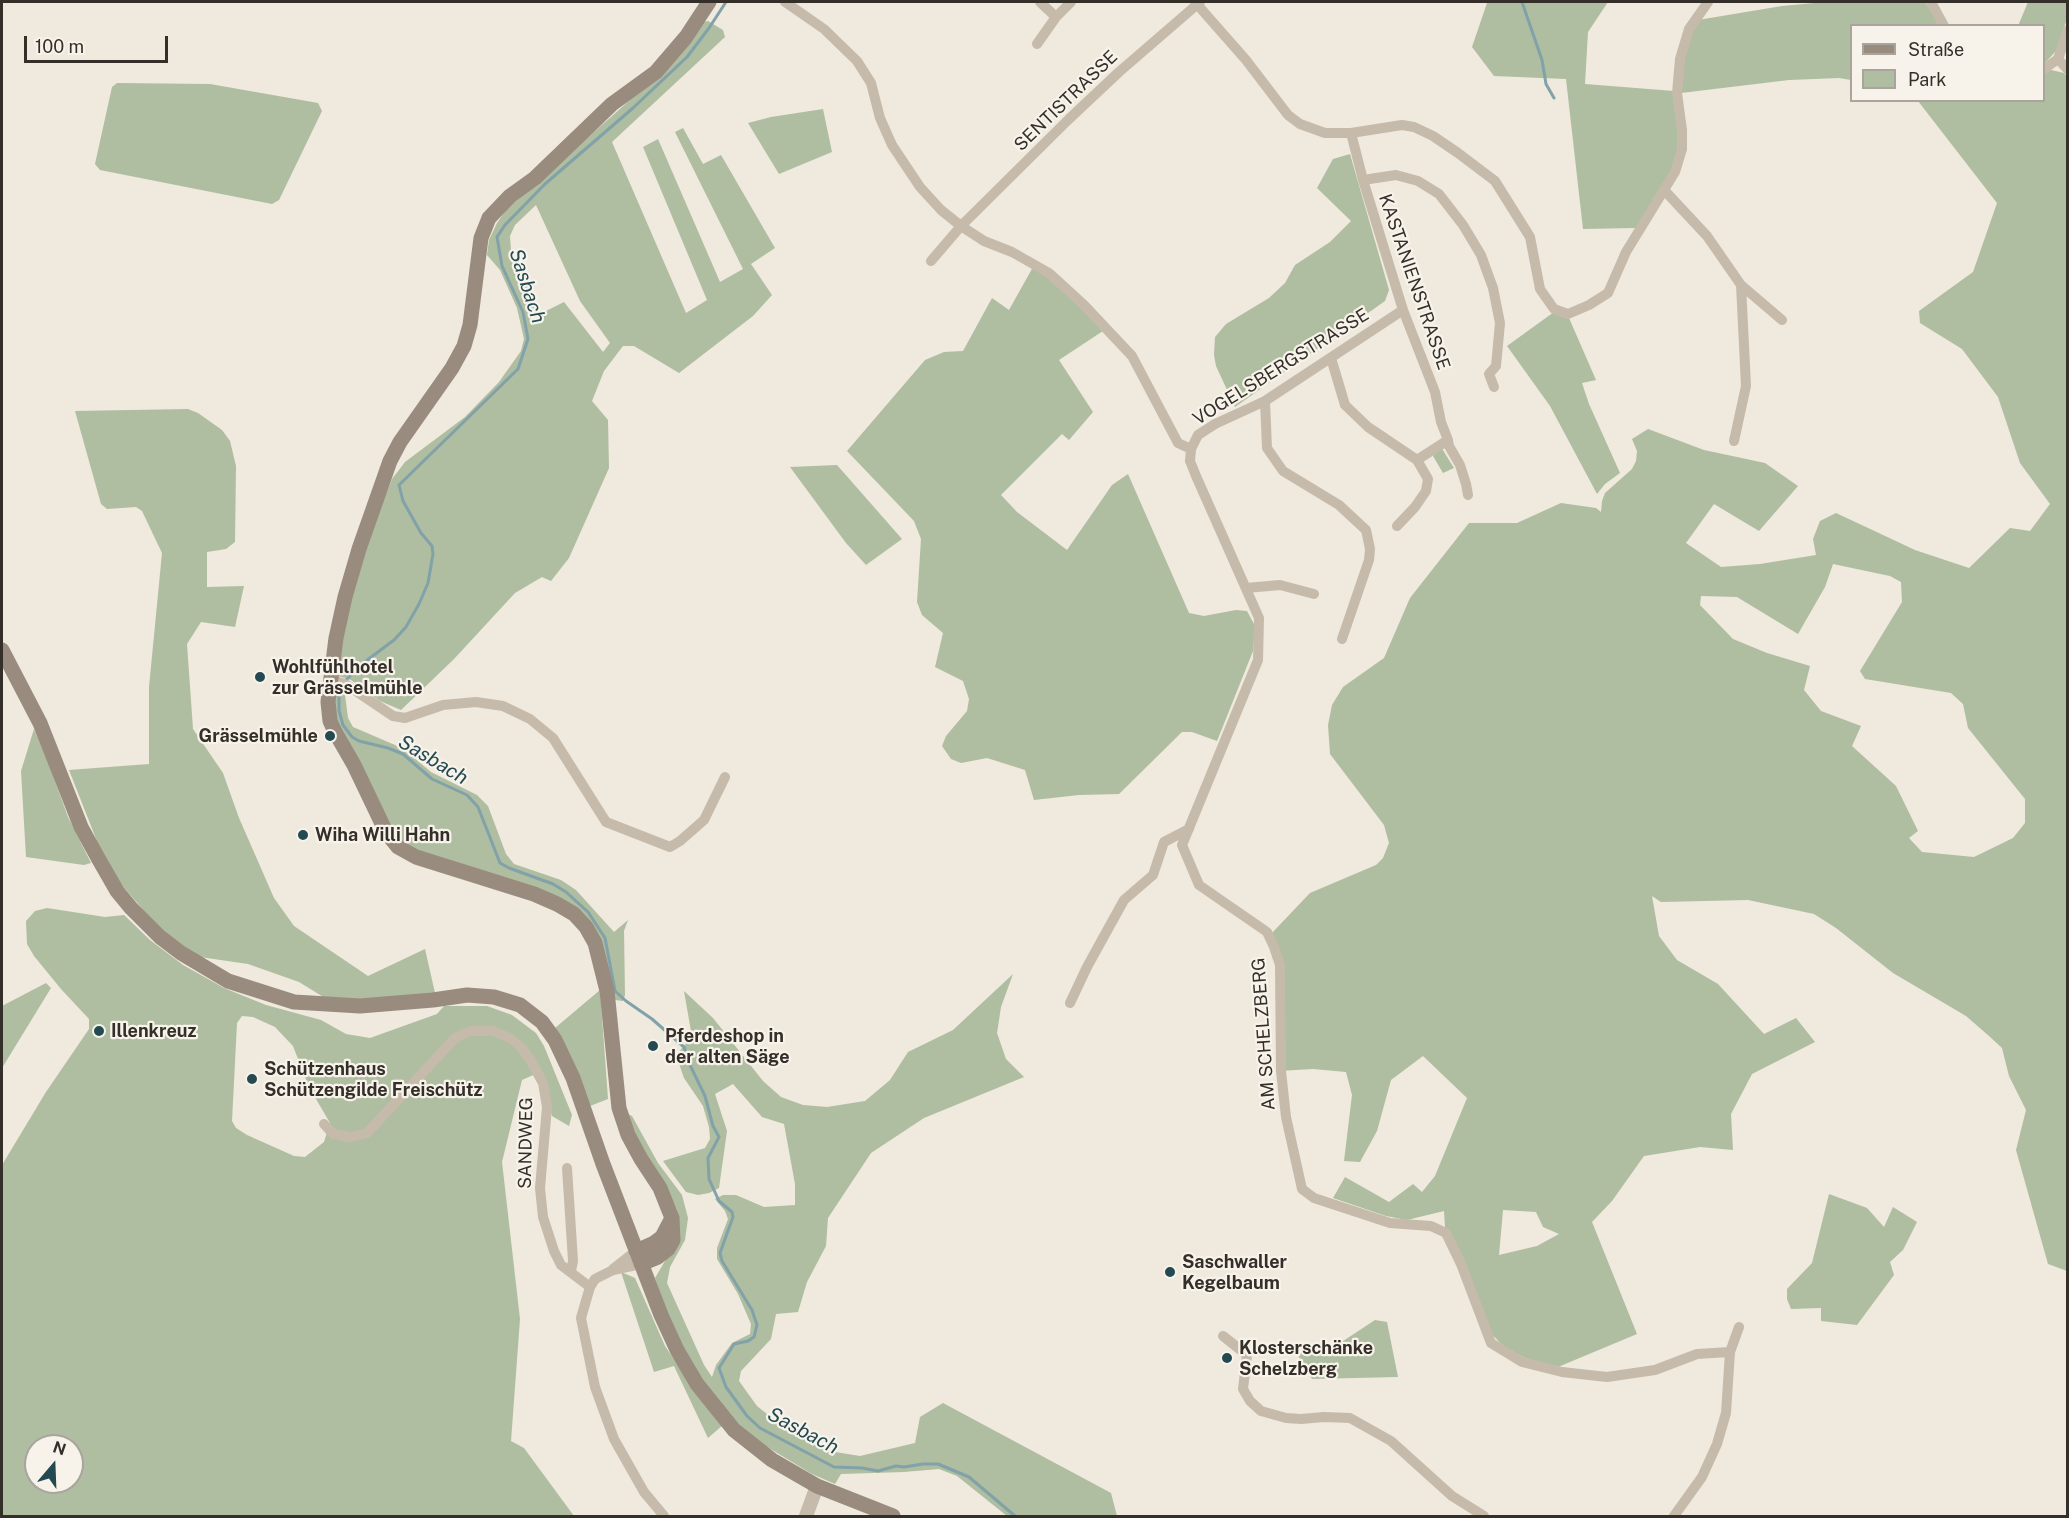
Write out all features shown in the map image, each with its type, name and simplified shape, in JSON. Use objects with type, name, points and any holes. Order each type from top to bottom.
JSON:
[{"type":"main road","points":[[639,1257],[662,1237],[672,1218],[660,1188],[628,1135],[619,1108],[607,991],[595,943],[586,927],[574,914],[549,901],[416,857],[398,847],[386,832],[330,721],[328,702],[338,682],[345,597],[390,461],[400,442],[452,368],[464,346],[471,317],[482,238],[489,218],[510,196],[535,178],[612,104],[656,72],[686,37],[709,2]]},
{"type":"main road","points":[[2,650],[40,723],[81,827],[117,891],[160,937],[181,953],[228,981],[294,1002],[360,1006],[467,995],[494,996],[520,1005],[542,1022],[555,1040],[573,1078],[661,1316],[697,1384],[734,1430],[772,1460],[818,1486],[893,1516]]},
{"type":"street","points":[[785,2],[824,28],[857,61],[871,83],[880,118],[892,145],[920,186],[941,210],[984,240],[1012,252],[1049,273],[1084,304],[1132,356],[1178,443],[1191,449]]},
{"type":"street","points":[[1040,2],[1056,17]]},
{"type":"street","points":[[1037,44],[1056,17],[1071,2]]},
{"type":"street","points":[[1198,2],[1288,115],[1300,124],[1325,133],[1351,133],[1402,125],[1414,127],[1433,136],[1495,181],[1530,237],[1540,289],[1554,309],[1568,315],[1608,293],[1626,252],[1676,172],[1682,149],[1677,93],[1680,59],[1689,29],[1708,2]]},
{"type":"street","name":"SENTISTRASSE","points":[[931,261],[962,226],[1111,79],[1198,2]]},
{"type":"street","points":[[1931,2],[1943,24]]},
{"type":"street","points":[[2045,68],[2058,59],[2067,30]]},
{"type":"street","points":[[2058,59],[2067,70]]},
{"type":"street","name":"KASTANIENSTRASSE","points":[[1351,133],[1403,310],[1434,392],[1449,446],[1460,465],[1468,495]]},
{"type":"street","points":[[1363,180],[1396,175],[1418,181],[1439,194],[1463,225],[1481,255],[1493,288],[1500,323],[1496,366],[1489,374],[1494,387]]},
{"type":"street","points":[[1665,191],[1707,236],[1741,285],[1782,320]]},
{"type":"street","points":[[1734,441],[1738,414],[1746,386],[1741,285]]},
{"type":"street","name":"VOGELSBERGSTRASSE","points":[[1267,932],[1199,885],[1182,845],[1258,660],[1259,618],[1196,476],[1190,461],[1191,449],[1198,435],[1215,424],[1265,401],[1403,310]]},
{"type":"street","points":[[1331,358],[1345,405],[1368,428],[1417,460],[1428,479],[1426,491],[1397,526]]},
{"type":"street","points":[[1265,401],[1267,448],[1283,471],[1339,505],[1366,530],[1370,549],[1369,560],[1342,639]]},
{"type":"street","points":[[1417,460],[1448,440]]},
{"type":"street","points":[[1246,588],[1280,585],[1314,594]]},
{"type":"street","points":[[338,682],[393,716],[405,718],[443,705],[476,702],[503,706],[530,719],[554,738],[606,822],[670,847],[680,842],[704,820],[725,777]]},
{"type":"street","points":[[1070,1002],[1124,900],[1153,875],[1164,842],[1175,834],[1189,829]]},
{"type":"street","name":"AM SCHELZBERG","points":[[1267,932],[1280,965],[1281,1071],[1286,1117],[1302,1189],[1314,1197],[1390,1223],[1431,1226],[1446,1233],[1461,1264],[1491,1343],[1522,1362],[1562,1372],[1607,1377],[1655,1370],[1697,1354],[1730,1352]]},
{"type":"street","name":"SANDWEG","points":[[324,1124],[333,1134],[350,1137],[367,1133],[455,1038],[470,1031],[493,1031],[510,1038],[530,1059],[543,1083],[547,1107],[540,1178],[543,1217],[561,1265],[590,1287]]},
{"type":"street","points":[[567,1168],[573,1261],[571,1271]]},
{"type":"street","points":[[639,1257],[626,1257],[613,1270],[596,1280],[590,1287],[581,1318],[595,1388],[614,1439],[644,1492],[664,1516]]},
{"type":"street","points":[[1674,1516],[1702,1477],[1717,1444],[1726,1413],[1730,1352],[1739,1327]]},
{"type":"street","points":[[1223,1336],[1247,1355],[1244,1389],[1250,1401],[1261,1411],[1286,1418],[1350,1418],[1391,1441],[1452,1496],[1484,1516]]},
{"type":"street","points":[[806,1516],[818,1486]]},
{"type":"green space","points":[[1484,2],[1608,2],[1588,32],[1585,84],[1674,91],[1679,130],[1678,150],[1673,171],[1636,228],[1583,229],[1566,79],[1494,76],[1472,47],[1487,3]]},
{"type":"green space","points":[[1825,2],[1925,2],[1939,24],[1850,24],[1850,80],[1839,78],[1789,80],[1681,93],[1686,45],[1698,20],[1782,6]]},
{"type":"green space","points":[[2028,2],[2067,2],[2067,19],[2056,51],[2045,63],[2045,24],[2019,24]]},
{"type":"green space","points":[[708,21],[723,30],[725,37],[612,142],[686,313],[707,300],[643,147],[658,139],[720,282],[743,269],[675,132],[683,128],[703,164],[721,155],[775,248],[751,264],[772,295],[753,316],[679,373],[634,346],[623,346],[604,371],[592,401],[608,420],[609,468],[569,558],[551,581],[542,577],[515,593],[454,659],[401,710],[380,701],[351,680],[335,675],[338,651],[364,549],[392,479],[405,462],[465,417],[499,382],[521,351],[524,339],[517,308],[500,270],[487,255],[489,240],[497,223],[510,204],[676,58],[704,22]],"holes":[[[536,205],[580,301],[610,343],[603,352],[564,302],[540,314],[529,283],[511,251],[510,236],[515,225]]]},
{"type":"green space","points":[[2051,70],[2064,73],[2068,77],[2067,1271],[2048,1264],[2016,1150],[2026,1110],[2009,1076],[2002,1048],[1989,1036],[1966,1016],[1893,973],[1836,928],[1814,914],[1748,900],[1661,902],[1652,896],[1659,936],[1677,960],[1718,984],[1764,1034],[1796,1018],[1815,1042],[1752,1074],[1731,1114],[1733,1150],[1700,1147],[1644,1156],[1612,1201],[1592,1222],[1637,1334],[1558,1367],[1525,1358],[1502,1345],[1490,1332],[1445,1227],[1444,1211],[1407,1220],[1386,1216],[1333,1198],[1345,1177],[1389,1202],[1413,1184],[1422,1192],[1435,1176],[1467,1098],[1423,1056],[1391,1080],[1377,1131],[1360,1162],[1344,1161],[1352,1095],[1346,1072],[1313,1069],[1278,1071],[1283,959],[1271,934],[1310,893],[1376,865],[1383,858],[1389,843],[1384,825],[1330,754],[1328,725],[1332,705],[1343,687],[1384,658],[1410,598],[1469,523],[1517,523],[1561,503],[1596,508],[1601,512],[1605,493],[1632,469],[1636,461],[1637,451],[1632,439],[1648,429],[1704,450],[1765,463],[1798,486],[1759,531],[1714,504],[1686,543],[1721,567],[1760,564],[1816,555],[1813,539],[1820,521],[1836,513],[1915,550],[1969,568],[2010,528],[2030,531],[2050,504],[2020,463],[1998,397],[1962,349],[1920,323],[1919,311],[1973,272],[1997,203],[1919,102],[2045,102],[2045,73]],"holes":[[[1833,564],[1890,576],[1901,582],[1902,602],[1860,671],[1865,679],[1951,693],[1963,704],[1968,728],[2025,799],[2025,823],[2013,838],[1974,857],[1922,852],[1909,838],[1918,831],[1896,786],[1852,746],[1861,726],[1821,711],[1804,690],[1810,666],[1767,653],[1733,639],[1700,605],[1701,596],[1737,597],[1798,634],[1825,587]],[[1503,1210],[1536,1212],[1543,1227],[1559,1234],[1537,1246],[1499,1255]]]},
{"type":"green space","points":[[117,83],[210,84],[318,103],[322,111],[279,200],[272,204],[100,170],[95,164],[112,87]]},
{"type":"green space","points":[[823,109],[832,152],[779,174],[748,123]]},
{"type":"green space","points":[[1350,154],[1389,290],[1385,301],[1235,407],[1216,366],[1215,337],[1226,324],[1269,298],[1285,283],[1295,265],[1330,242],[1351,221],[1317,188],[1333,159]]},
{"type":"green space","points":[[1033,267],[1055,282],[1106,329],[1059,360],[1093,412],[1069,440],[1062,434],[1001,495],[1017,512],[1067,550],[1112,485],[1128,474],[1189,613],[1204,616],[1236,610],[1247,611],[1255,626],[1253,651],[1217,741],[1192,732],[1182,732],[1119,794],[1079,795],[1034,800],[1025,770],[987,758],[961,763],[951,759],[942,746],[946,736],[967,711],[969,699],[963,681],[935,667],[943,633],[922,615],[917,602],[921,539],[914,521],[847,451],[925,360],[944,352],[963,351],[992,298],[1009,310]]},
{"type":"green space","points":[[1554,312],[1569,318],[1596,380],[1582,383],[1620,473],[1605,484],[1597,494],[1550,406],[1507,346]]},
{"type":"green space","points":[[188,409],[198,413],[222,430],[230,441],[236,466],[235,542],[226,549],[207,552],[207,587],[244,586],[235,627],[201,622],[187,644],[193,729],[223,773],[239,818],[274,898],[294,926],[368,976],[425,949],[435,993],[356,1000],[325,998],[299,982],[248,964],[200,957],[169,936],[145,912],[121,884],[104,859],[69,770],[149,764],[149,687],[162,553],[142,511],[136,507],[107,509],[101,504],[75,411]]},
{"type":"green space","points":[[1441,447],[1454,468],[1443,473],[1433,456]]},
{"type":"green space","points":[[837,465],[902,539],[866,565],[846,543],[790,467]]},
{"type":"green space","points":[[338,688],[345,695],[348,718],[353,727],[395,745],[431,772],[477,795],[488,806],[506,854],[514,864],[561,880],[576,890],[614,932],[628,920],[624,931],[625,995],[623,1001],[615,1000],[575,909],[418,854],[390,830],[336,723],[334,689]]},
{"type":"green space","points":[[34,729],[68,817],[91,863],[84,865],[26,857],[21,771]]},
{"type":"green space","points":[[47,908],[105,917],[124,915],[150,940],[183,965],[224,988],[266,1005],[321,1020],[346,1034],[370,1038],[437,1014],[444,1006],[487,1006],[512,1015],[536,1033],[544,1046],[572,1115],[569,1126],[552,1116],[540,1072],[522,1080],[502,1162],[520,1319],[511,1441],[524,1448],[574,1516],[2,1516],[2,1165],[46,1092],[89,1029],[89,1019],[61,989],[27,944],[26,921],[35,911]],"holes":[[[242,1016],[253,1017],[275,1027],[293,1046],[309,1087],[330,1123],[324,1142],[305,1157],[294,1156],[247,1135],[236,1128],[232,1121],[237,1023]]]},
{"type":"green space","points":[[1013,974],[1001,1007],[997,1033],[1006,1059],[1024,1077],[924,1118],[871,1153],[828,1218],[826,1246],[807,1282],[798,1312],[776,1314],[771,1339],[741,1371],[739,1381],[757,1406],[788,1431],[835,1452],[860,1456],[915,1443],[920,1417],[943,1403],[1111,1493],[1117,1516],[1007,1516],[957,1476],[939,1469],[841,1474],[835,1484],[812,1474],[754,1439],[734,1421],[690,1364],[668,1317],[655,1278],[675,1244],[680,1229],[677,1210],[669,1193],[641,1151],[624,1112],[632,1116],[658,1163],[682,1195],[688,1218],[685,1240],[670,1267],[667,1283],[704,1365],[712,1377],[716,1365],[732,1343],[750,1334],[751,1324],[738,1294],[717,1259],[717,1248],[728,1219],[725,1211],[715,1199],[723,1195],[736,1195],[764,1207],[795,1205],[795,1184],[784,1124],[762,1117],[733,1084],[715,1094],[727,1131],[719,1188],[698,1195],[686,1192],[663,1161],[705,1148],[710,1139],[703,1106],[684,1078],[676,1055],[692,1037],[684,991],[713,1018],[763,1081],[781,1097],[803,1105],[827,1107],[865,1101],[890,1080],[908,1052],[953,1030]]},
{"type":"green space","points":[[46,983],[51,988],[2,1068],[2,1006]]},
{"type":"green space","points":[[600,990],[608,1099],[590,1106],[555,1028]]},
{"type":"green space","points":[[1829,1194],[1867,1208],[1884,1227],[1893,1207],[1917,1222],[1903,1250],[1890,1262],[1894,1275],[1857,1325],[1821,1321],[1821,1308],[1791,1309],[1787,1299],[1787,1289],[1812,1263]]},
{"type":"green space","points":[[621,1272],[635,1278],[665,1346],[691,1385],[723,1425],[708,1438],[674,1366],[654,1372]]},
{"type":"green space","points":[[1375,1320],[1387,1322],[1398,1377],[1312,1379],[1297,1354],[1331,1349]]},
{"type":"waterway","name":"Sasbach","points":[[345,681],[406,627],[428,583],[433,554],[432,546],[421,533],[403,501],[399,485],[518,369],[528,339],[523,312],[502,266],[497,237],[505,225],[545,184],[633,108],[687,57],[726,2]]},
{"type":"waterway","points":[[1522,2],[1542,60],[1546,84],[1554,98]]},
{"type":"waterway","name":"Sasbach","points":[[342,686],[339,711],[343,725],[352,737],[403,754],[432,779],[467,795],[478,807],[500,863],[553,884],[566,892],[588,912],[605,938],[615,991],[684,1047],[705,1096],[713,1126],[719,1137],[708,1158],[709,1179],[719,1201],[732,1212],[733,1217],[720,1253],[722,1261],[752,1310],[757,1325],[754,1337],[734,1344],[719,1368],[726,1387],[747,1416],[760,1428],[834,1467],[878,1471],[896,1466],[938,1464],[969,1477],[1015,1516]]},
{"type":"place","name":"Wohlfühlhotel zur Grässelmühle","points":[[260,677]]},
{"type":"place","name":"Grässelmühle","points":[[330,736]]},
{"type":"place","name":"Wiha Willi Hahn","points":[[303,835]]},
{"type":"place","name":"Illenkreuz","points":[[99,1031]]},
{"type":"place","name":"Pferdeshop in der alten Säge","points":[[653,1046]]},
{"type":"place","name":"Schützenhaus Schützengilde Freischütz","points":[[252,1079]]},
{"type":"place","name":"Saschwaller Kegelbaum","points":[[1170,1272]]},
{"type":"place","name":"Klosterschänke Schelzberg","points":[[1227,1358]]}]
